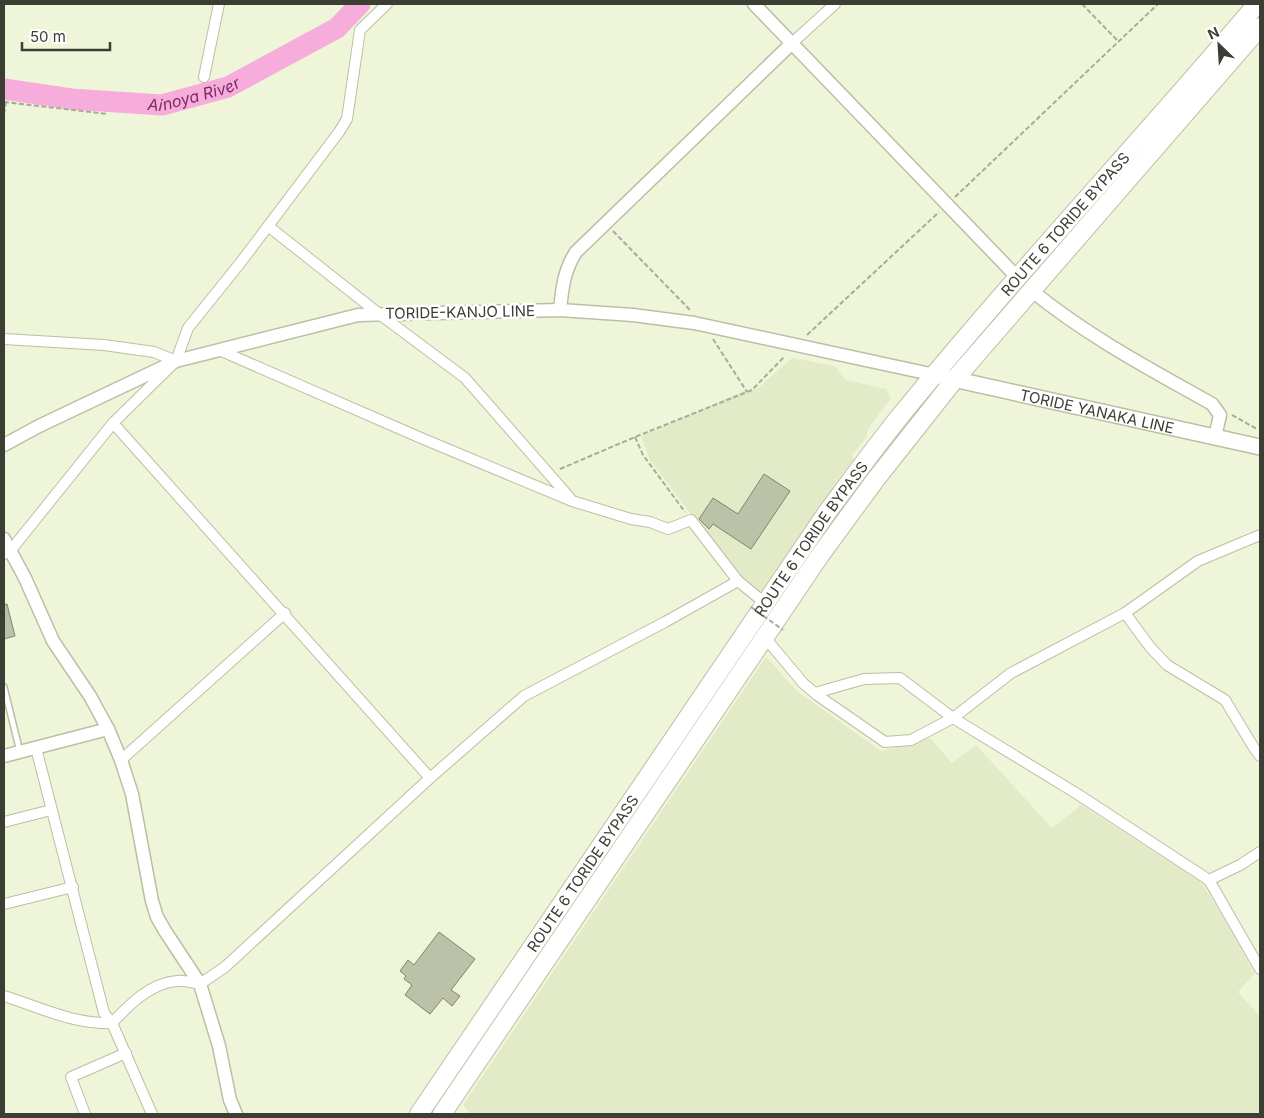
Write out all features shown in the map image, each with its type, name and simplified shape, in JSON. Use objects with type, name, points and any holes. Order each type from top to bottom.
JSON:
[{"type":"highway","name":"ROUTE 6 TORIDE BYPASS","points":[[442,1114],[758,631],[785,581],[828,511],[900,416],[1017,277],[1158,119],[1257,4]]},
{"type":"highway","name":"ROUTE 6 TORIDE BYPASS","points":[[419,1114],[758,631],[759,606],[785,581],[876,479],[955,379],[1260,27]]},
{"type":"main road","name":"TORIDE YANAKA LINE","points":[[935,375],[1260,447]]},
{"type":"street","points":[[204,77],[219,4]]},
{"type":"street","points":[[7,552],[113,423],[176,361],[188,328],[339,132],[347,119],[360,30],[387,4]]},
{"type":"street","points":[[754,4],[1017,277]]},
{"type":"street","points":[[560,310],[564,278],[568,264],[576,252],[791,44],[835,4]]},
{"type":"street","points":[[268,226],[378,313],[465,378],[572,501]]},
{"type":"street","points":[[1031,290],[1110,347],[1212,404],[1218,410],[1220,420],[1215,436]]},
{"type":"street","name":"TORIDE-KANJO LINE","points":[[4,445],[39,426],[176,361],[358,315],[378,313],[560,310],[633,316],[705,326],[935,375]]},
{"type":"street","points":[[4,339],[104,345],[154,352],[176,361]]},
{"type":"street","points":[[219,350],[420,438],[572,501],[631,519],[650,522],[668,529],[691,520],[759,606]]},
{"type":"street","points":[[113,423],[430,778]]},
{"type":"street","points":[[758,631],[803,683],[815,693],[885,742],[911,740],[953,718],[1010,673],[1125,613],[1198,561],[1260,535]]},
{"type":"street","points":[[4,539],[7,552],[53,642],[90,696],[108,729],[121,760],[132,794],[152,901],[157,917],[200,984],[219,1046],[230,1100],[236,1114]]},
{"type":"street","points":[[4,996],[76,1020],[95,1024],[112,1023],[128,1005],[162,984],[177,981],[200,984],[225,967],[430,778],[524,696],[665,622],[738,581]]},
{"type":"street","points":[[1125,613],[1150,647],[1167,665],[1226,700],[1260,756]]},
{"type":"street","points":[[121,760],[285,614]]},
{"type":"street","points":[[815,693],[864,679],[900,678],[953,718],[1079,795],[1209,880],[1260,969]]},
{"type":"street","points":[[4,756],[108,729]]},
{"type":"street","points":[[36,748],[104,1013],[112,1023],[152,1114]]},
{"type":"street","points":[[4,822],[51,810]]},
{"type":"street","points":[[1209,880],[1240,865],[1260,852]]},
{"type":"street","points":[[4,904],[73,887]]},
{"type":"street","points":[[86,1114],[71,1077],[126,1053]]},
{"type":"lane","points":[[4,688],[20,752]]},
{"type":"path","points":[[1082,4],[1118,42]]},
{"type":"path","points":[[549,474],[752,390],[796,344],[947,205],[1158,4]]},
{"type":"path","points":[[4,114],[5,102],[108,114]]},
{"type":"path","points":[[606,223],[705,326],[746,392]]},
{"type":"path","points":[[1218,410],[1227,412],[1257,429]]},
{"type":"path","points":[[635,437],[643,455],[691,520]]},
{"type":"path","points":[[759,606],[783,630]]},
{"type":"shaded area","points":[[792,358],[835,366],[845,380],[886,389],[891,398],[868,429],[866,438],[852,455],[854,460],[839,478],[760,593],[736,574],[650,460],[641,436],[741,392],[757,389]]},
{"type":"shaded area","points":[[766,657],[798,692],[881,751],[930,738],[952,763],[976,745],[1052,828],[1081,805],[1202,883],[1237,941],[1254,974],[1238,992],[1260,1017],[1260,1114],[471,1114],[463,1105]]},
{"type":"building","points":[[764,474],[790,491],[751,549],[713,524],[709,529],[699,519],[713,498],[738,514]]},
{"type":"building","points":[[7,604],[15,636],[4,639],[4,605]]},
{"type":"building","points":[[439,932],[475,959],[451,990],[460,996],[452,1006],[443,998],[430,1014],[405,995],[412,985],[404,979],[406,976],[400,971],[408,960],[414,965]]},
{"type":"waterway","name":"Ainoya River","points":[[4,89],[71,99],[162,105],[228,87],[337,28],[360,4]]}]
